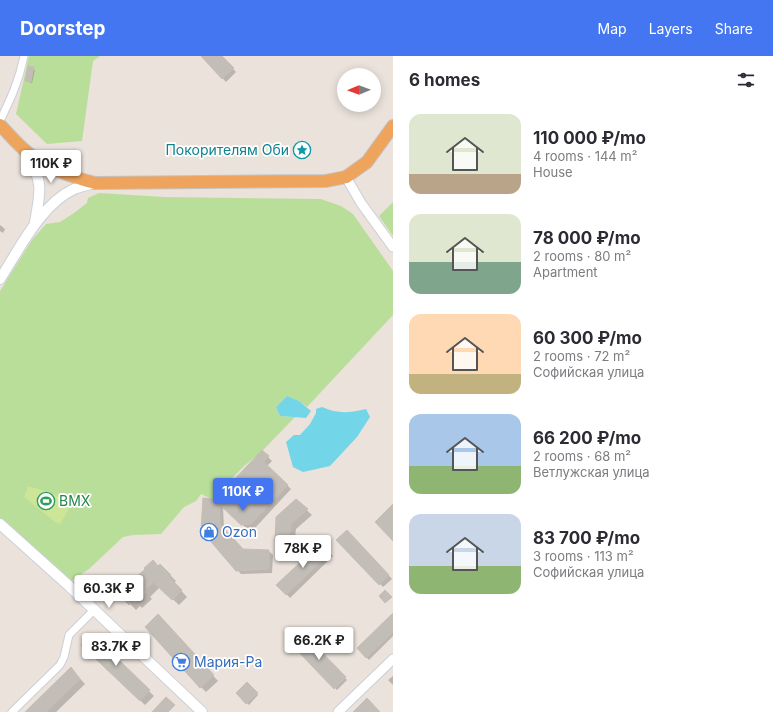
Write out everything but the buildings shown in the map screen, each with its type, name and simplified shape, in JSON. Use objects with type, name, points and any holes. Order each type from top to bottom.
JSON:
[{"type":"highway","points":[[0,125],[27,152],[53,169],[77,179],[95,183],[326,181],[346,177],[367,162],[393,126]]},
{"type":"main road","points":[[27,152],[35,168],[40,189],[35,222]]},
{"type":"main road","points":[[0,279],[35,222],[65,195],[74,189],[95,183]]},
{"type":"main road","points":[[0,524],[68,585],[202,712]]},
{"type":"street","points":[[0,121],[20,76],[24,56]]},
{"type":"street","points":[[346,177],[361,203],[393,247]]},
{"type":"street","points":[[12,712],[60,665],[64,657],[69,635],[94,610]]},
{"type":"street","points":[[338,712],[393,659]]},
{"type":"green space","points":[[29,56],[100,56],[93,61],[82,141],[47,144],[16,114]]},
{"type":"green space","points":[[99,193],[164,197],[321,199],[341,206],[353,214],[393,271],[393,315],[307,407],[299,401],[287,396],[276,407],[280,416],[295,417],[212,499],[201,494],[196,501],[184,507],[161,534],[133,535],[123,537],[89,569],[71,581],[0,522],[0,291],[32,240],[46,224],[60,222],[87,203],[88,198]]},
{"type":"green space","points":[[393,202],[393,236],[379,216]]},
{"type":"green space","name":"BMX","points":[[28,486],[52,493],[62,499],[69,509],[60,524],[55,522],[24,497]]},
{"type":"water","points":[[287,396],[299,401],[311,411],[306,418],[280,416],[276,407]]},
{"type":"water","points":[[322,407],[333,411],[344,412],[366,409],[370,417],[357,437],[330,466],[303,472],[293,467],[286,442],[294,435],[300,435],[310,424],[316,413],[316,409]]},
{"type":"place","name":"Покорителям Оби","points":[[302,150]]},
{"type":"place","name":"BMX","points":[[46,501]]},
{"type":"place","name":"Ozon","points":[[209,532]]},
{"type":"place","name":"Мария-Ра","points":[[181,662]]}]
